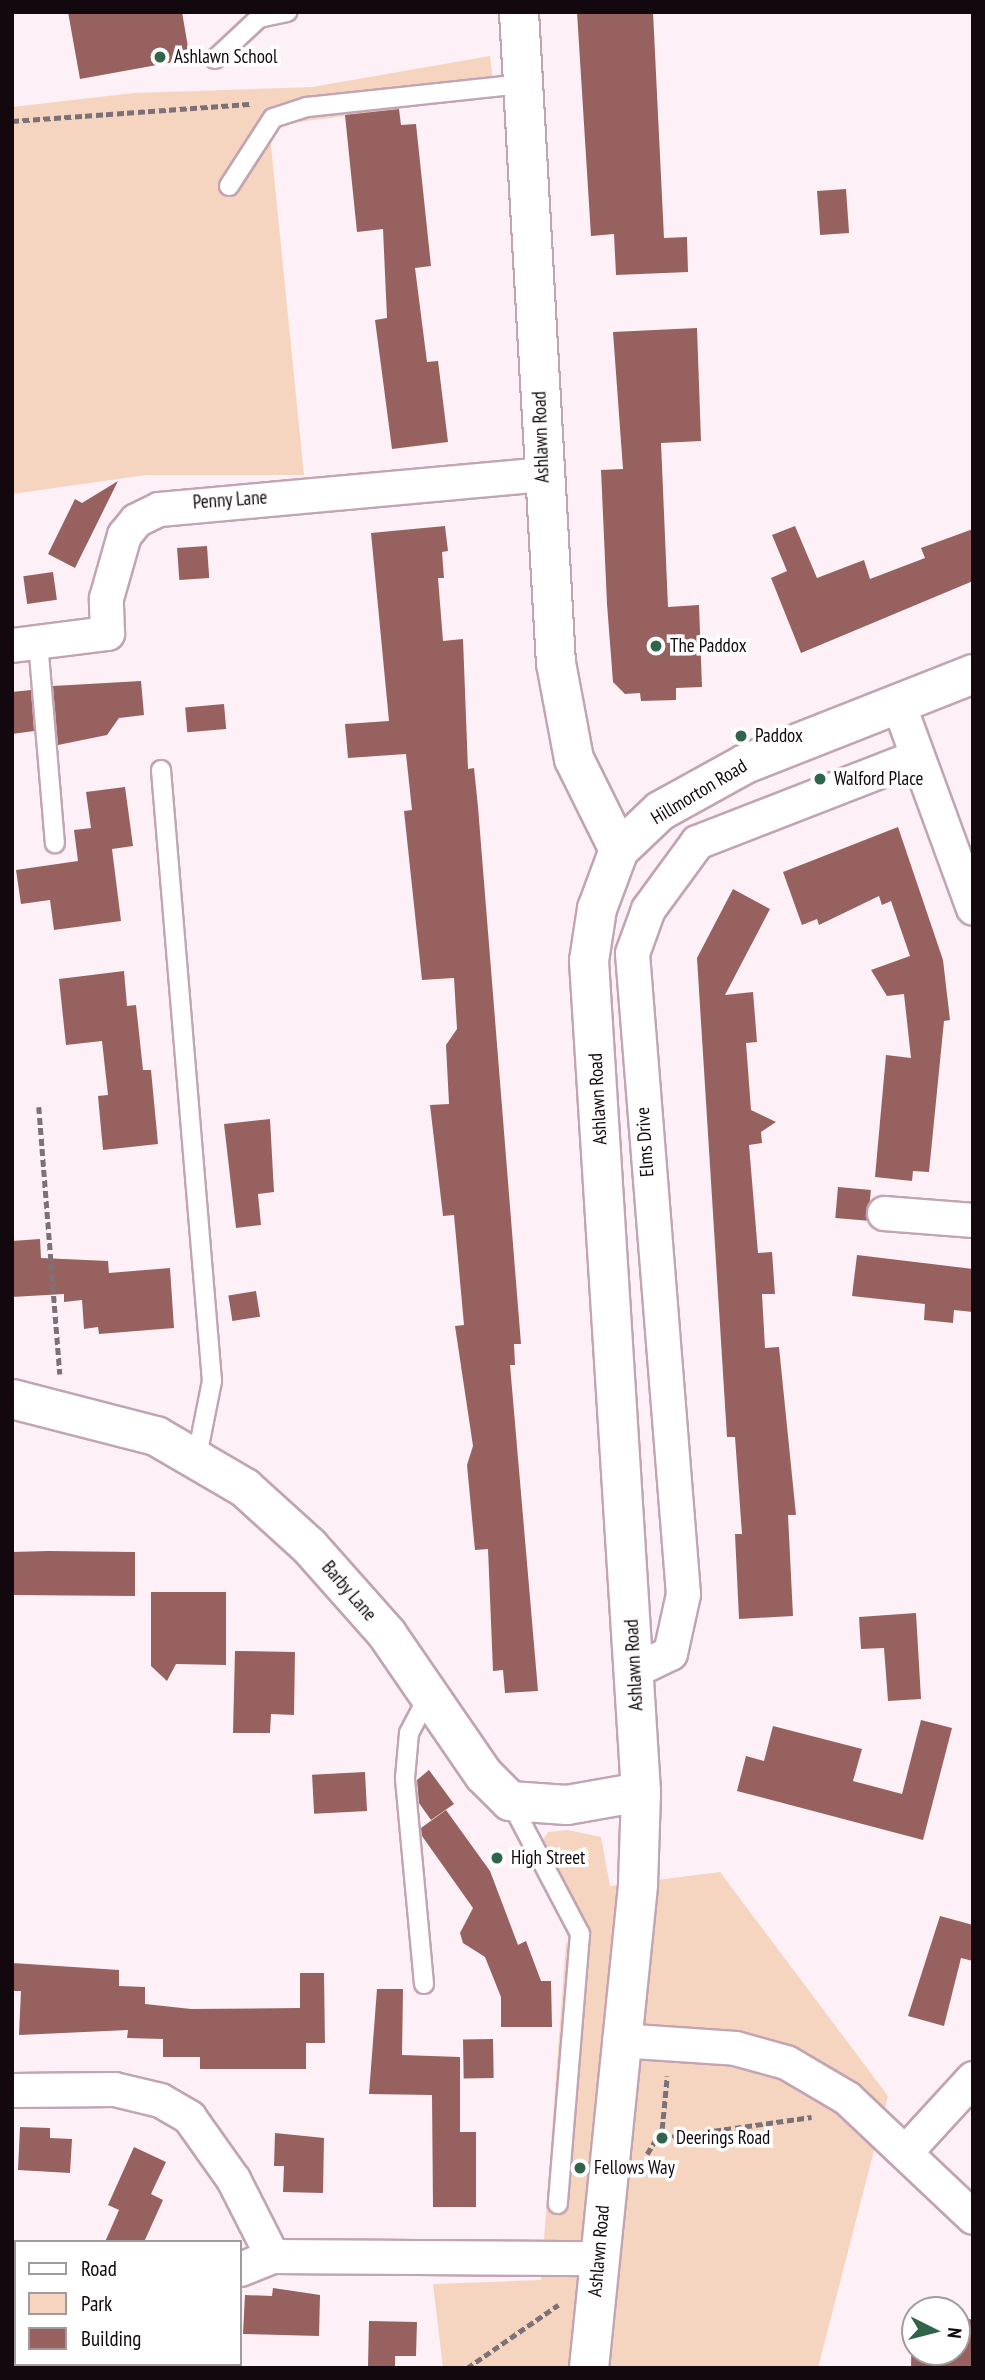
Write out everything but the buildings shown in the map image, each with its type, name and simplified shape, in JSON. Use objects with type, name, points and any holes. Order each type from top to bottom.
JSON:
[{"type":"main road","name":"Ashlawn Road","points":[[519,12],[542,474],[556,663],[574,759],[619,850]]},
{"type":"main road","name":"Hillmorton Road","points":[[589,961],[597,909],[619,850],[660,811],[745,764],[973,674]]},
{"type":"main road","name":"Ashlawn Road","points":[[589,961],[641,1792],[638,1884],[619,2040],[582,2258],[589,2368]]},
{"type":"main road","name":"Barby Lane","points":[[12,1399],[61,1407],[156,1436],[245,1488],[309,1546],[387,1634],[484,1775],[510,1801]]},
{"type":"main road","points":[[510,1801],[567,1805],[641,1792]]},
{"type":"street","name":"Penny Lane","points":[[19,639],[107,633],[106,598],[124,535],[136,520],[159,509],[542,474]]},
{"type":"street","points":[[898,702],[915,757],[973,908]]},
{"type":"street","name":"Elms Drive","points":[[635,1670],[670,1653],[683,1594],[632,953],[648,909],[697,842],[915,757]]},
{"type":"street","points":[[884,1213],[972,1214]]},
{"type":"street","points":[[619,2040],[735,2048],[786,2062],[847,2098],[973,2217]]},
{"type":"street","points":[[906,2151],[973,2078]]},
{"type":"street","points":[[12,2090],[114,2089],[160,2100],[189,2117],[233,2179],[272,2256]]},
{"type":"street","points":[[242,2268],[272,2256],[582,2258]]},
{"type":"lane","points":[[215,59],[259,18],[287,12]]},
{"type":"lane","points":[[229,186],[273,118],[307,107],[524,84]]},
{"type":"lane","points":[[19,639],[55,844]]},
{"type":"lane","points":[[161,770],[212,1381],[196,1461]]},
{"type":"lane","points":[[424,1984],[405,1778],[409,1733],[429,1695]]},
{"type":"lane","points":[[510,1801],[580,1934],[558,2204]]},
{"type":"path","points":[[39,1107],[61,1346],[61,1407]]},
{"type":"path","points":[[676,2065],[667,2073],[662,2138],[826,2112]]},
{"type":"path","points":[[642,2164],[662,2129]]},
{"type":"path","points":[[467,2368],[557,2307],[582,2258]]},
{"type":"green space","points":[[490,56],[495,96],[269,126],[304,475],[146,475],[12,494],[12,107],[134,93],[312,87]]},
{"type":"green space","points":[[568,1830],[601,1837],[610,1886],[720,1872],[888,2096],[818,2368],[443,2368],[433,2284],[541,2280],[566,1943],[586,1926],[566,1882],[539,1846],[548,1832]]},
{"type":"place","name":"Ashlawn School","points":[[160,57]]},
{"type":"place","name":"The Paddox","points":[[656,646]]},
{"type":"place","name":"Paddox","points":[[741,736]]},
{"type":"place","name":"Walford Place","points":[[820,779]]},
{"type":"place","name":"High Street","points":[[497,1858]]},
{"type":"place","name":"Deerings Road","points":[[662,2138]]},
{"type":"place","name":"Fellows Way","points":[[580,2168]]}]
